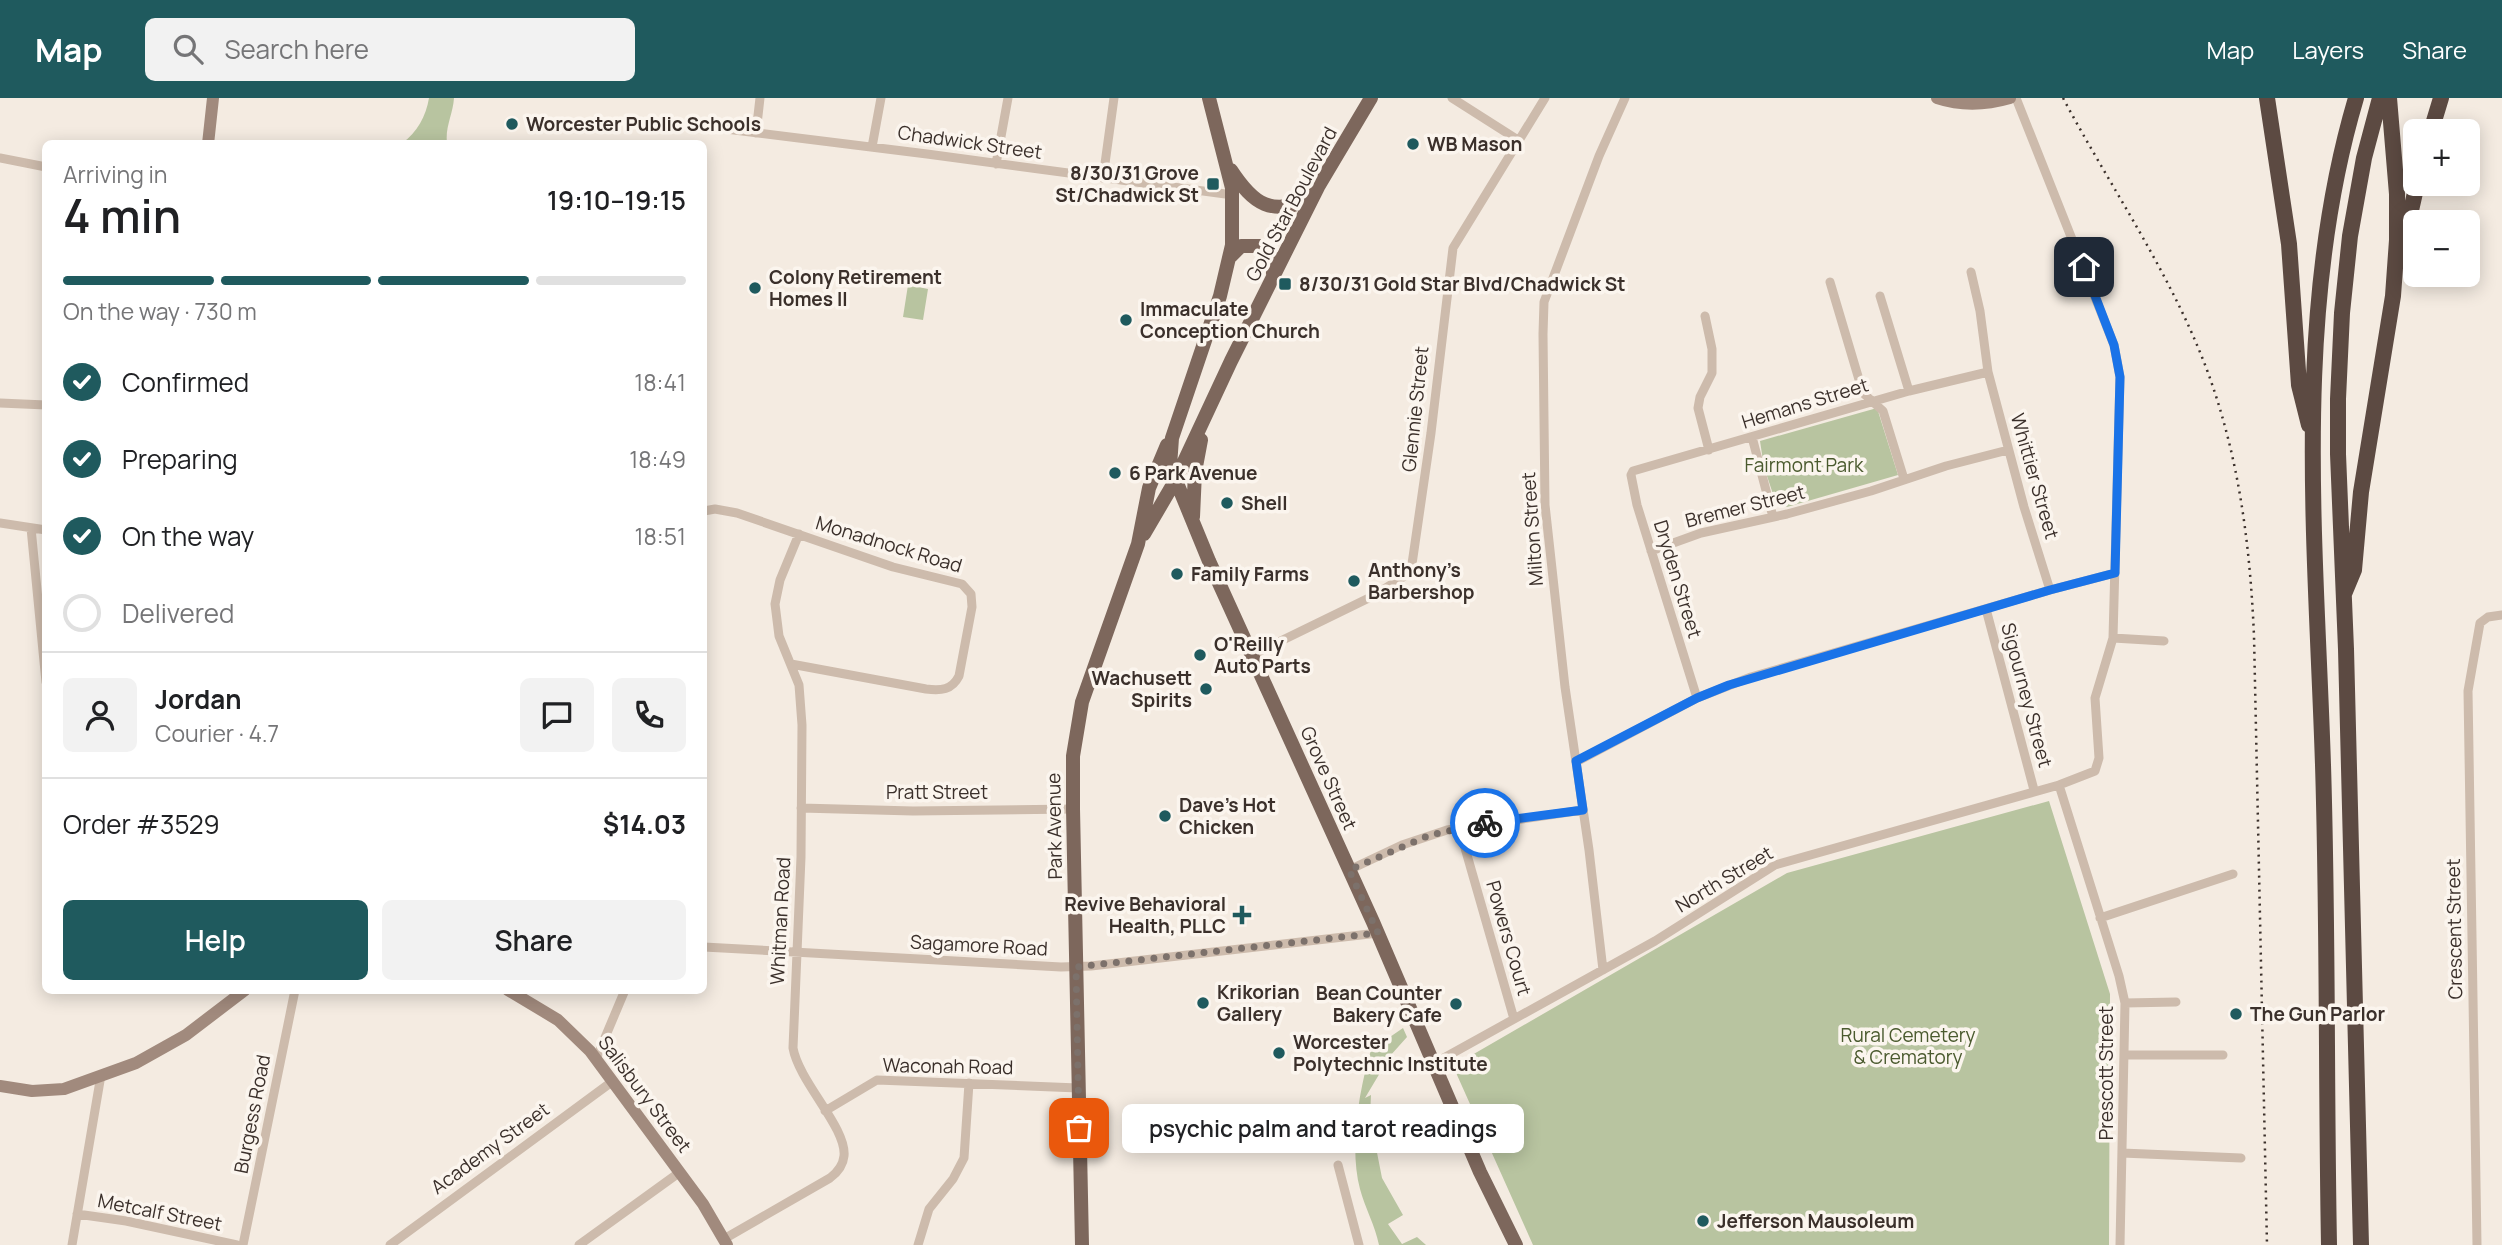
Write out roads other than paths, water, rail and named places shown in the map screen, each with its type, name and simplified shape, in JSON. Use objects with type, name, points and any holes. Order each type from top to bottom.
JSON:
[{"type":"highway","points":[[2267,98],[2289,244],[2299,385],[2314,449]]},
{"type":"highway","points":[[2329,1245],[2326,856],[2314,449],[2316,352],[2324,261],[2335,188],[2356,98]]},
{"type":"highway","points":[[2361,1245],[2346,649],[2338,454],[2342,313],[2354,212],[2364,158],[2380,98]]},
{"type":"highway","points":[[2344,597],[2354,570],[2361,492],[2389,324],[2396,259],[2397,194],[2389,98]]},
{"type":"highway","points":[[2435,119],[2441,98]]},
{"type":"highway","points":[[2396,259],[2414,196]]},
{"type":"main road","points":[[208,140],[213,98]]},
{"type":"main road","name":"Grove Street","points":[[1209,98],[1233,195],[1231,256],[1172,438],[1169,460],[1175,481],[1209,561],[1378,933],[1480,1172],[1516,1245]]},
{"type":"main road","name":"Gold Star Boulevard","points":[[1175,481],[1311,199],[1371,98]]},
{"type":"main road","points":[[1937,98],[1960,103],[1979,103],[2010,98]]},
{"type":"main road","points":[[1227,163],[1247,192],[1257,201],[1290,208],[1311,199]]},
{"type":"main road","points":[[1231,256],[1241,246],[1261,246],[1273,258],[1273,276]]},
{"type":"main road","name":"Grove Street","points":[[1193,518],[1197,459],[1216,394]]},
{"type":"main road","name":"Park Avenue","points":[[1082,1245],[1073,755],[1082,702],[1138,544],[1149,488],[1163,452],[1172,438]]},
{"type":"main road","name":"Park Avenue","points":[[1138,544],[1175,481]]},
{"type":"main road","points":[[0,1086],[24,1091],[64,1089],[101,1075],[159,1052],[186,1035],[239,994]]},
{"type":"main road","name":"Salisbury Street","points":[[515,994],[558,1020],[596,1059],[680,1172],[725,1242]]},
{"type":"street","points":[[757,133],[760,98]]},
{"type":"street","points":[[872,147],[881,98]]},
{"type":"street","points":[[996,164],[1008,98]]},
{"type":"street","points":[[1103,178],[1114,98]]},
{"type":"street","points":[[1452,98],[1518,140]]},
{"type":"street","name":"Glennie Street","points":[[1252,655],[1360,603],[1403,577],[1409,570],[1418,537],[1451,255],[1455,242],[1545,98]]},
{"type":"street","name":"Milton Street","points":[[1603,970],[1545,505],[1544,302],[1599,156],[1625,98]]},
{"type":"street","points":[[2016,98],[2084,267],[2114,345],[2118,363],[2120,396],[2113,638],[2164,641]]},
{"type":"street","name":"Chadwick Street","points":[[702,126],[1233,195]]},
{"type":"street","points":[[0,158],[42,166]]},
{"type":"street","name":"Whittier Street","points":[[1971,272],[1982,322],[1987,372],[2050,590]]},
{"type":"street","points":[[1829,282],[1863,393],[1883,411],[1904,479]]},
{"type":"street","points":[[1881,296],[1909,391]]},
{"type":"street","points":[[1706,316],[1712,349],[1712,373],[1700,397],[1698,408],[1709,450]]},
{"type":"street","name":"Hemans Street","points":[[1633,471],[1873,401],[1987,372]]},
{"type":"street","points":[[0,403],[42,405]]},
{"type":"street","points":[[1752,437],[1773,517]]},
{"type":"street","name":"Bremer Street","points":[[1651,551],[1701,533],[1871,491],[1946,466],[2008,450]]},
{"type":"street","name":"Dryden Street","points":[[1633,471],[1636,505],[1697,698]]},
{"type":"street","name":"Monadnock Road","points":[[707,510],[715,509],[737,513],[898,569],[957,581],[969,591],[972,607],[959,676],[954,684],[944,690],[791,664]]},
{"type":"street","points":[[0,523],[42,529]]},
{"type":"street","points":[[31,528],[42,636]]},
{"type":"street","name":"Whitman Road","points":[[725,1242],[830,1178],[840,1169],[844,1159],[843,1144],[799,1069],[793,1048],[802,808],[801,695],[779,636],[775,604],[780,580],[799,534]]},
{"type":"street","points":[[1576,761],[1697,698],[1751,677],[2115,573]]},
{"type":"street","name":"Sigourney Street","points":[[1986,609],[2034,790]]},
{"type":"street","name":"Crescent Street","points":[[2477,1245],[2468,691],[2480,623],[2487,618],[2502,615]]},
{"type":"street","name":"North Street","points":[[1433,1064],[1655,941],[1775,865],[2059,785],[2096,770],[2099,758],[2095,698],[2113,638]]},
{"type":"street","name":"Prescott Street","points":[[2059,785],[2125,1003],[2120,1245]]},
{"type":"street","name":"Pratt Street","points":[[802,808],[913,811],[1073,809]]},
{"type":"street","points":[[1349,870],[1421,838],[1459,827],[1583,810]]},
{"type":"street","name":"Powers Court","points":[[1459,827],[1514,1019]]},
{"type":"street","points":[[2100,918],[2233,874]]},
{"type":"street","name":"Sagamore Road","points":[[707,947],[1076,967],[1378,933]]},
{"type":"street","name":"Burgess Road","points":[[243,1245],[294,994]]},
{"type":"street","points":[[596,1059],[623,994]]},
{"type":"street","points":[[2125,1003],[2176,1002]]},
{"type":"street","points":[[2125,1055],[2222,1055]]},
{"type":"street","points":[[72,1245],[101,1075]]},
{"type":"street","name":"Waconah Road","points":[[825,1111],[877,1080],[1078,1088]]},
{"type":"street","name":"Academy Street","points":[[390,1245],[613,1081]]},
{"type":"street","points":[[918,1245],[930,1206],[953,1179],[964,1158],[969,1083]]},
{"type":"street","points":[[2122,1153],[2241,1158]]},
{"type":"street","points":[[1338,1166],[1359,1245]]},
{"type":"street","points":[[579,1245],[680,1172]]},
{"type":"street","name":"Metcalf Street","points":[[77,1214],[126,1221],[237,1245]]},
{"type":"railway","points":[[2063,98],[2158,265],[2192,334],[2218,403],[2241,501],[2254,636],[2267,1245]]},
{"type":"place","name":"Worcester Public Schools","points":[[512,124]]},
{"type":"place","name":"WB Mason","points":[[1413,144]]},
{"type":"place","name":"8/30/31 Grove St/Chadwick St","points":[[1213,184]]},
{"type":"place","name":"8/30/31 Gold Star Blvd/Chadwick St","points":[[1285,284]]},
{"type":"place","name":"Colony Retirement Homes II","points":[[755,288]]},
{"type":"place","name":"Immaculate Conception Church","points":[[1126,320]]},
{"type":"place","name":"6 Park Avenue","points":[[1115,473]]},
{"type":"place","name":"Shell","points":[[1227,503]]},
{"type":"place","name":"Family Farms","points":[[1177,574]]},
{"type":"place","name":"Anthony’s Barbershop","points":[[1354,581]]},
{"type":"place","name":"O'Reilly Auto Parts","points":[[1200,655]]},
{"type":"place","name":"Wachusett Spirits","points":[[1206,689]]},
{"type":"place","name":"Dave's Hot Chicken","points":[[1165,816]]},
{"type":"place","name":"Revive Behavioral Health, PLLC","points":[[1242,915]]},
{"type":"place","name":"Krikorian Gallery","points":[[1203,1003]]},
{"type":"place","name":"Bean Counter Bakery Cafe","points":[[1456,1004]]},
{"type":"place","name":"The Gun Parlor","points":[[2236,1014]]},
{"type":"place","name":"Worcester Polytechnic Institute","points":[[1279,1053]]},
{"type":"place","name":"psychic palm and tarot readings","points":[[1079,1128]]},
{"type":"place","name":"Jefferson Mausoleum","points":[[1703,1221]]},
{"type":"park label","name":"Fairmont Park","points":[[1804,465]]},
{"type":"park label","name":"Rural Cemetery & Crematory","points":[[1908,1046]]}]
